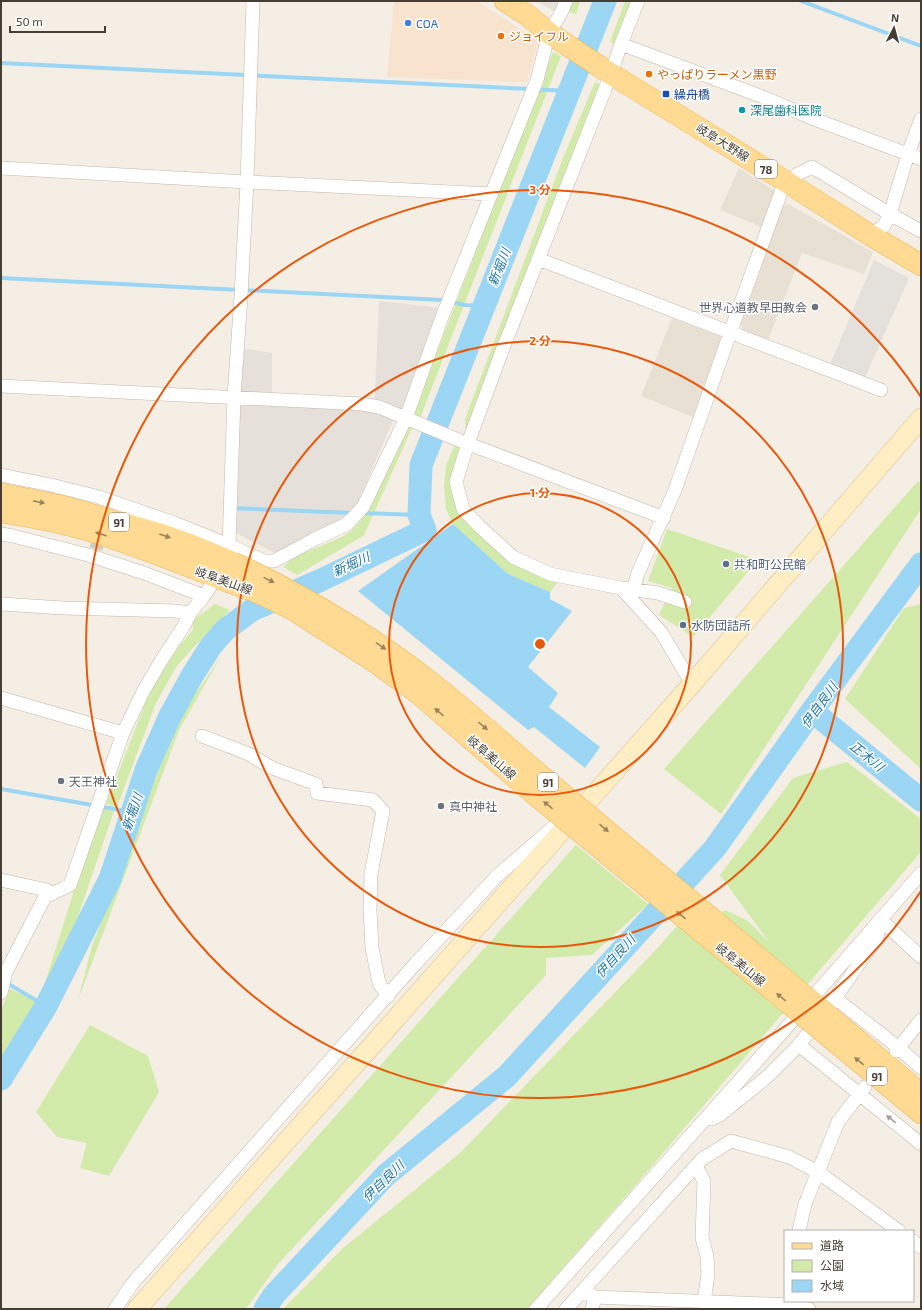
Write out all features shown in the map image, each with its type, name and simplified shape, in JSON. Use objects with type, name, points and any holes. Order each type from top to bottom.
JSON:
[{"type":"main road","name":"岐阜大野線","points":[[505,1],[554,31],[616,60],[791,178],[881,225],[921,249]]},
{"type":"main road","name":"岐阜大野線","points":[[881,225],[921,265]]},
{"type":"main road","name":"岐阜美山線","points":[[1,494],[62,506],[190,544],[222,570],[259,593],[292,609],[378,664],[419,694],[533,793],[838,1034],[921,1094]]},
{"type":"main road","name":"岐阜美山線","points":[[1,512],[34,517],[95,532],[155,554],[222,570]]},
{"type":"main road","name":"岐阜美山線","points":[[838,1034],[921,1113]]},
{"type":"street","points":[[1,993],[4,968],[45,897],[70,885],[123,733],[144,690],[185,624],[190,613],[222,570],[241,296],[252,1]]},
{"type":"street","points":[[1,534],[95,553],[144,573],[222,570],[264,561],[274,561],[347,524],[362,507],[409,419],[442,317],[537,80],[566,1]]},
{"type":"street","points":[[638,1],[465,442],[456,482],[463,509],[513,557],[550,574],[627,589],[658,593],[685,602]]},
{"type":"street","points":[[616,60],[763,97],[814,119],[921,159]]},
{"type":"street","points":[[881,225],[921,119]]},
{"type":"street","points":[[627,589],[638,573],[664,518],[730,333],[791,178],[812,167],[881,225],[921,231]]},
{"type":"street","points":[[1,168],[492,194]]},
{"type":"street","points":[[538,259],[881,390]]},
{"type":"street","points":[[1,386],[362,404],[379,407],[465,442],[664,518]]},
{"type":"street","points":[[136,1309],[692,684],[921,418]]},
{"type":"street","points":[[1,475],[51,485],[177,524],[222,570]]},
{"type":"street","points":[[627,589],[661,632],[692,684]]},
{"type":"street","points":[[1,604],[70,608],[175,611],[190,613]]},
{"type":"street","points":[[1,698],[123,733]]},
{"type":"street","points":[[202,736],[249,754],[272,768],[316,784],[317,793],[373,800],[383,811],[371,874],[370,910],[372,948],[379,983],[388,996]]},
{"type":"street","points":[[116,1309],[132,1284],[416,963],[498,875],[557,824]]},
{"type":"street","points":[[536,1309],[921,873]]},
{"type":"street","points":[[1,880],[47,890],[52,894]]},
{"type":"street","points":[[880,920],[921,957]]},
{"type":"street","points":[[698,1127],[720,1115],[767,1077],[799,1045],[835,998],[877,938],[880,920]]},
{"type":"street","points":[[835,998],[921,1068]]},
{"type":"street","points":[[897,1049],[921,1020]]},
{"type":"street","points":[[799,1045],[862,1090],[921,1144]]},
{"type":"street","points":[[799,1230],[805,1204],[838,1122],[862,1090]]},
{"type":"street","points":[[566,1309],[702,1159],[731,1141],[789,1157],[818,1172],[899,1230]]},
{"type":"street","points":[[696,1166],[704,1181],[702,1238],[707,1256],[708,1274],[704,1302]]},
{"type":"street","points":[[582,1291],[594,1303],[681,1305],[704,1302],[791,1303],[809,1309]]},
{"type":"shaded area","points":[[394,1],[476,1],[538,40],[527,82],[387,77]]},
{"type":"shaded area","points":[[537,1],[559,1],[555,12]]},
{"type":"shaded area","points":[[739,168],[775,191],[762,227],[720,210]]},
{"type":"shaded area","points":[[788,204],[873,252],[864,274],[802,253],[768,340],[743,330],[739,318],[783,206]]},
{"type":"shaded area","points":[[874,260],[909,278],[864,380],[829,367]]},
{"type":"shaded area","points":[[379,301],[441,308],[405,404],[393,421],[357,504],[340,520],[277,554],[234,532],[241,348],[272,353],[272,395],[364,408],[374,413]]},
{"type":"shaded area","points":[[672,318],[724,338],[693,417],[641,396]]},
{"type":"green space","points":[[573,1],[580,1],[576,14],[569,12]]},
{"type":"green space","points":[[625,1],[633,1],[617,45],[610,42]]},
{"type":"green space","points":[[553,52],[561,56],[420,418],[415,416],[415,409]]},
{"type":"green space","points":[[595,82],[602,86],[466,433],[465,419],[563,158]]},
{"type":"green space","points":[[408,425],[413,426],[364,535],[297,575],[283,567],[294,557],[342,537],[352,530],[361,520]]},
{"type":"green space","points":[[455,444],[462,448],[454,481],[465,518],[520,568],[540,573],[557,583],[550,592],[508,574],[453,524],[446,509],[444,486],[446,466]]},
{"type":"green space","points":[[918,481],[921,484],[921,509],[721,814],[664,769]]},
{"type":"green space","points":[[667,529],[758,560],[693,637],[659,615],[672,588],[648,581]]},
{"type":"green space","points":[[215,604],[230,610],[176,667],[156,703],[117,807],[106,804],[148,696],[168,659],[193,630],[193,620]]},
{"type":"green space","points":[[921,604],[921,769],[845,699],[904,608]]},
{"type":"green space","points":[[220,658],[179,730],[78,1000],[91,949],[178,719]]},
{"type":"green space","points":[[847,762],[921,819],[921,852],[633,1188],[527,1309],[283,1309],[342,1249],[460,1153],[652,954],[686,916],[701,934],[725,910],[748,921],[769,942],[720,875],[793,778]]},
{"type":"green space","points":[[100,808],[114,811],[62,963],[49,990],[42,992]]},
{"type":"green space","points":[[576,845],[648,904],[592,955],[546,958],[546,975],[278,1264],[246,1309],[164,1309]]},
{"type":"green space","points":[[9,989],[36,1000],[36,1010],[1,1062],[1,1011]]},
{"type":"green space","points":[[90,1025],[148,1056],[159,1092],[109,1176],[80,1168],[87,1143],[57,1137],[36,1112]]},
{"type":"water","points":[[453,524],[508,574],[550,592],[550,599],[572,611],[528,667],[558,693],[549,707],[600,747],[585,768],[534,727],[528,730],[358,591]]},
{"type":"waterway","name":"新堀川","points":[[1,1079],[46,1006],[110,879],[146,770],[170,716],[192,676],[211,646],[225,630],[252,610],[319,581],[425,530],[419,515],[421,465],[605,1]]},
{"type":"waterway","points":[[801,1],[921,46]]},
{"type":"waterway","points":[[1,63],[569,91]]},
{"type":"waterway","points":[[1,278],[442,300],[465,305],[484,306]]},
{"type":"waterway","points":[[232,508],[353,513]]},
{"type":"waterway","points":[[362,513],[419,515]]},
{"type":"waterway","name":"伊自良川","points":[[265,1309],[274,1295],[386,1175],[507,1076],[715,848],[812,711],[921,564]]},
{"type":"waterway","name":"正木川","points":[[812,711],[921,800]]},
{"type":"waterway","points":[[1,789],[126,811]]},
{"type":"waterway","points":[[5,982],[46,1006]]},
{"type":"tunnel","points":[[96,549],[102,527]]},
{"type":"place","name":"COA","points":[[408,23]]},
{"type":"place","name":"ジョイフル","points":[[501,36]]},
{"type":"place","name":"やっぱりラーメン黒野","points":[[649,74]]},
{"type":"place","name":"繰舟橋","points":[[666,94]]},
{"type":"place","name":"深尾歯科医院","points":[[742,110]]},
{"type":"place","name":"世界心道教早田教会","points":[[815,307]]},
{"type":"place","name":"共和町公民館","points":[[726,564]]},
{"type":"place","name":"水防団詰所","points":[[683,625]]},
{"type":"place","name":"天王神社","points":[[61,781]]},
{"type":"place","name":"真中神社","points":[[441,806]]}]
